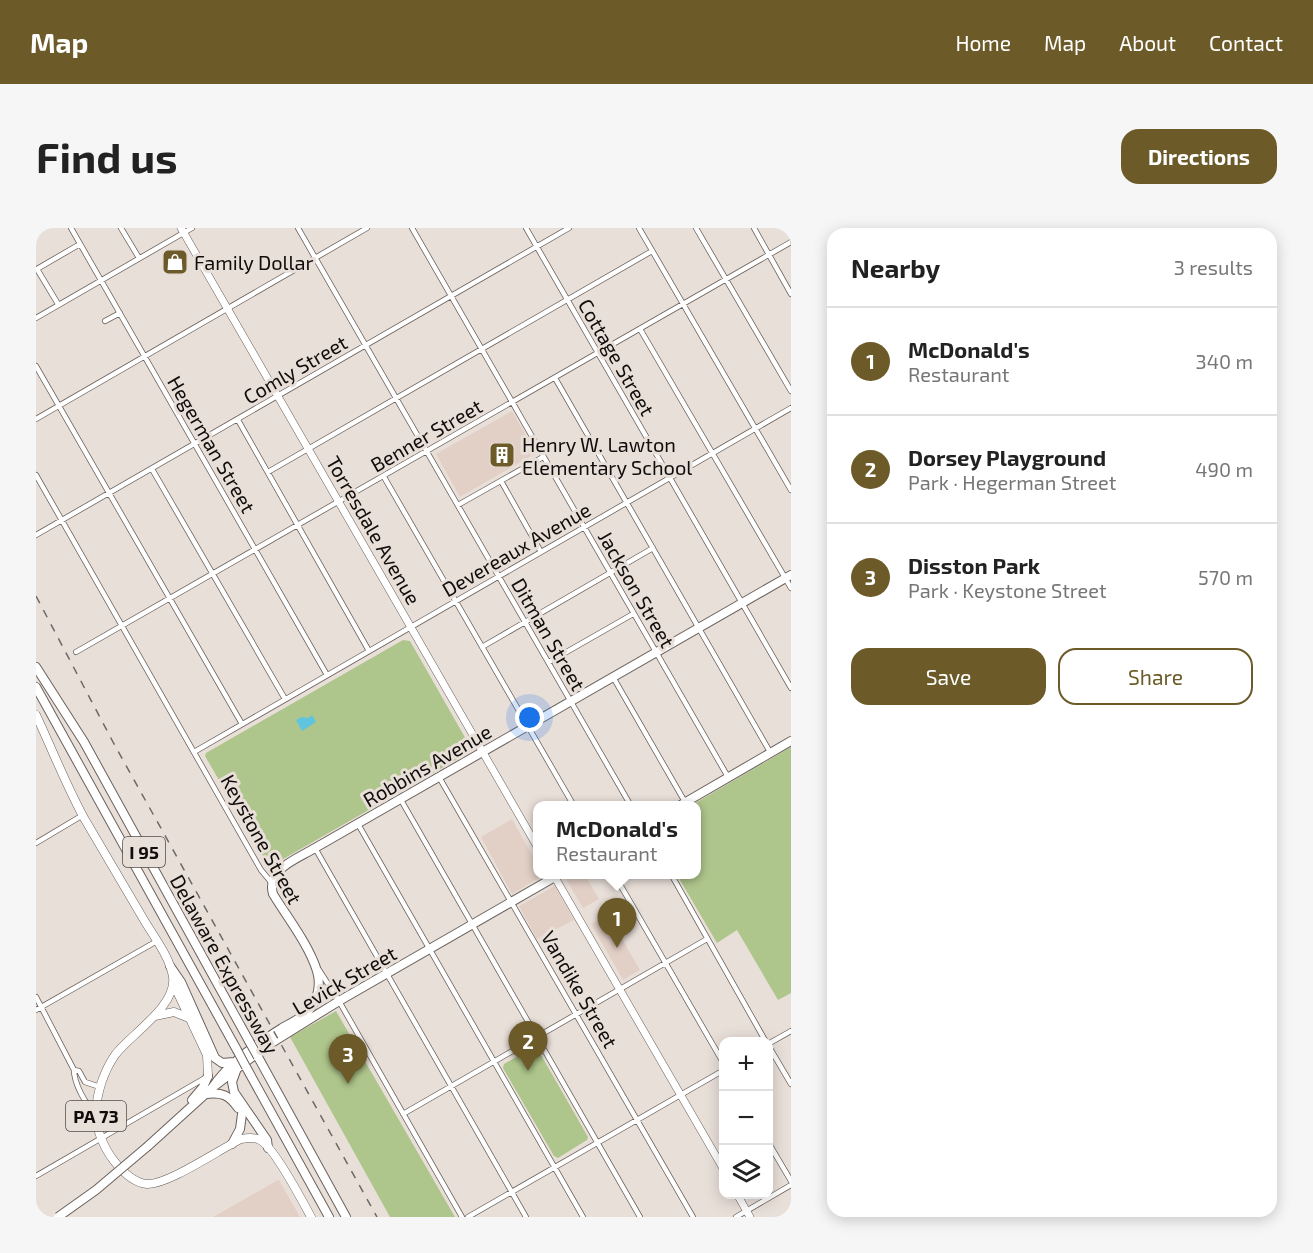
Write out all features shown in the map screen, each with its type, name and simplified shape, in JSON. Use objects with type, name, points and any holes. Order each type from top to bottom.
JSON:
[{"type":"highway","name":"Robbins Avenue","points":[[272,882],[273,876],[283,867],[315,848],[788,576]]},
{"type":"highway","name":"Delaware Expressway","points":[[36,667],[84,742],[346,1217]]},
{"type":"highway","name":"Delaware Expressway","points":[[36,687],[237,1050],[239,1065],[329,1217]]},
{"type":"highway","points":[[687,801],[791,741]]},
{"type":"highway","name":"Levick Street","points":[[239,1065],[339,1001],[551,879]]},
{"type":"highway","name":"Keystone Street","points":[[272,882],[273,894],[313,961]]},
{"type":"highway","name":"Levick Street","points":[[209,1091],[262,1041],[308,1012],[318,991],[318,976],[313,961]]},
{"type":"highway","points":[[170,966],[181,981],[215,1058],[222,1063],[239,1065],[232,1078],[233,1089],[267,1140],[268,1148]]},
{"type":"highway","name":"PA 73","points":[[175,1122],[208,1076]]},
{"type":"highway","points":[[209,1091],[227,1095],[260,1140]]},
{"type":"highway","name":"PA 73","points":[[58,1217],[96,1190],[209,1091]]},
{"type":"highway","points":[[232,1144],[240,1129],[242,1114]]},
{"type":"main road","points":[[36,715],[83,815],[170,966],[173,983],[208,1058],[208,1076]]},
{"type":"main road","points":[[152,1017],[167,1000],[173,983]]},
{"type":"main road","points":[[152,1017],[174,1012],[190,1019]]},
{"type":"main road","name":"PA 73","points":[[152,1017],[114,1056],[100,1087],[96,1112],[101,1138],[123,1171],[135,1180],[147,1184],[169,1178],[246,1138],[260,1140]]},
{"type":"main road","points":[[260,1140],[268,1148],[298,1193],[311,1217]]},
{"type":"street","name":"Hegerman Street","points":[[71,228],[327,675]]},
{"type":"street","points":[[121,228],[139,258]]},
{"type":"street","points":[[36,318],[183,230],[192,228]]},
{"type":"street","name":"Ditman Street","points":[[298,228],[629,801]]},
{"type":"street","points":[[36,419],[367,228]]},
{"type":"street","name":"Jackson Street","points":[[412,228],[728,777]]},
{"type":"street","name":"Cottage Street","points":[[525,228],[791,688]]},
{"type":"street","name":"Comly Street","points":[[36,535],[569,228]]},
{"type":"street","points":[[639,228],[791,489]]},
{"type":"street","points":[[696,228],[791,391]]},
{"type":"street","points":[[754,228],[791,294]]},
{"type":"street","name":"Torresdale Avenue","points":[[183,230],[533,841]]},
{"type":"street","name":"Benner Street","points":[[76,652],[791,242]]},
{"type":"street","points":[[58,304],[37,267],[80,244]]},
{"type":"street","points":[[268,472],[652,251]]},
{"type":"street","points":[[105,321],[120,313]]},
{"type":"street","points":[[640,328],[712,454],[788,576],[791,588]]},
{"type":"street","points":[[36,366],[242,724]]},
{"type":"street","points":[[555,378],[770,753]]},
{"type":"street","name":"Devereaux Avenue","points":[[194,752],[791,408]]},
{"type":"street","points":[[237,420],[369,651]]},
{"type":"street","points":[[458,505],[543,457]]},
{"type":"street","points":[[152,469],[285,699]]},
{"type":"street","name":"Keystone Street","points":[[36,475],[262,872],[272,882]]},
{"type":"street","points":[[384,477],[571,801]]},
{"type":"street","points":[[501,481],[541,552]]},
{"type":"street","points":[[482,646],[653,548]]},
{"type":"street","points":[[549,662],[633,614]]},
{"type":"street","points":[[613,677],[680,801]]},
{"type":"street","name":"Vandike Street","points":[[439,777],[693,1217]]},
{"type":"street","points":[[401,800],[640,1217]]},
{"type":"street","points":[[36,843],[83,815]]},
{"type":"street","points":[[358,824],[584,1217]]},
{"type":"street","points":[[315,848],[526,1217]]},
{"type":"street","points":[[558,879],[719,1163]]},
{"type":"street","points":[[617,879],[719,1057]]},
{"type":"street","points":[[674,879],[764,1037]]},
{"type":"street","points":[[403,1114],[707,939]]},
{"type":"street","points":[[39,1008],[157,941]]},
{"type":"street","name":"Keystone Street","points":[[313,961],[339,1001],[462,1217]]},
{"type":"street","points":[[36,997],[39,1008],[74,1070],[74,1076],[90,1108],[96,1112]]},
{"type":"street","points":[[773,1040],[791,1031]]},
{"type":"street","points":[[773,1052],[791,1084]]},
{"type":"street","points":[[74,1070],[79,1071],[85,1082],[100,1087]]},
{"type":"street","points":[[468,1217],[719,1072]]},
{"type":"street","points":[[36,1176],[208,1076]]},
{"type":"street","points":[[736,1217],[749,1214],[791,1183],[770,1145]]},
{"type":"street","points":[[741,1199],[749,1214]]},
{"type":"shaded area","points":[[512,411],[536,453],[460,497],[436,454]]},
{"type":"shaded area","points":[[512,819],[533,857],[533,879],[537,879],[512,894],[481,837]]},
{"type":"shaded area","points":[[566,879],[587,879],[599,899],[583,908]]},
{"type":"shaded area","points":[[555,886],[574,920],[537,939],[519,906]]},
{"type":"shaded area","points":[[608,915],[640,970],[623,980],[591,924]]},
{"type":"shaded area","points":[[278,1180],[300,1217],[213,1217]]},
{"type":"green space","points":[[403,640],[410,641],[471,748],[468,753],[271,866],[268,865],[205,756],[206,753]]},
{"type":"green space","points":[[791,747],[791,993],[778,1000],[737,930],[717,943],[679,879],[701,879],[701,801],[699,801]]},
{"type":"green space","points":[[336,1011],[455,1217],[390,1217],[290,1037]]},
{"type":"green space","points":[[534,1047],[537,1048],[588,1137],[587,1140],[558,1158],[554,1156],[503,1068],[504,1064]]},
{"type":"water","points":[[312,715],[316,722],[302,731],[296,720]]},
{"type":"railway","points":[[36,596],[113,742],[377,1217]]},
{"type":"place","name":"Family Dollar","points":[[175,262]]},
{"type":"place","name":"Henry W. Lawton Elementary School","points":[[502,455]]},
{"type":"place","name":"McDonald's","points":[[617,948]]},
{"type":"place","name":"Dorsey Playground","points":[[528,1071]]},
{"type":"place","name":"Disston Park","points":[[348,1084]]}]
